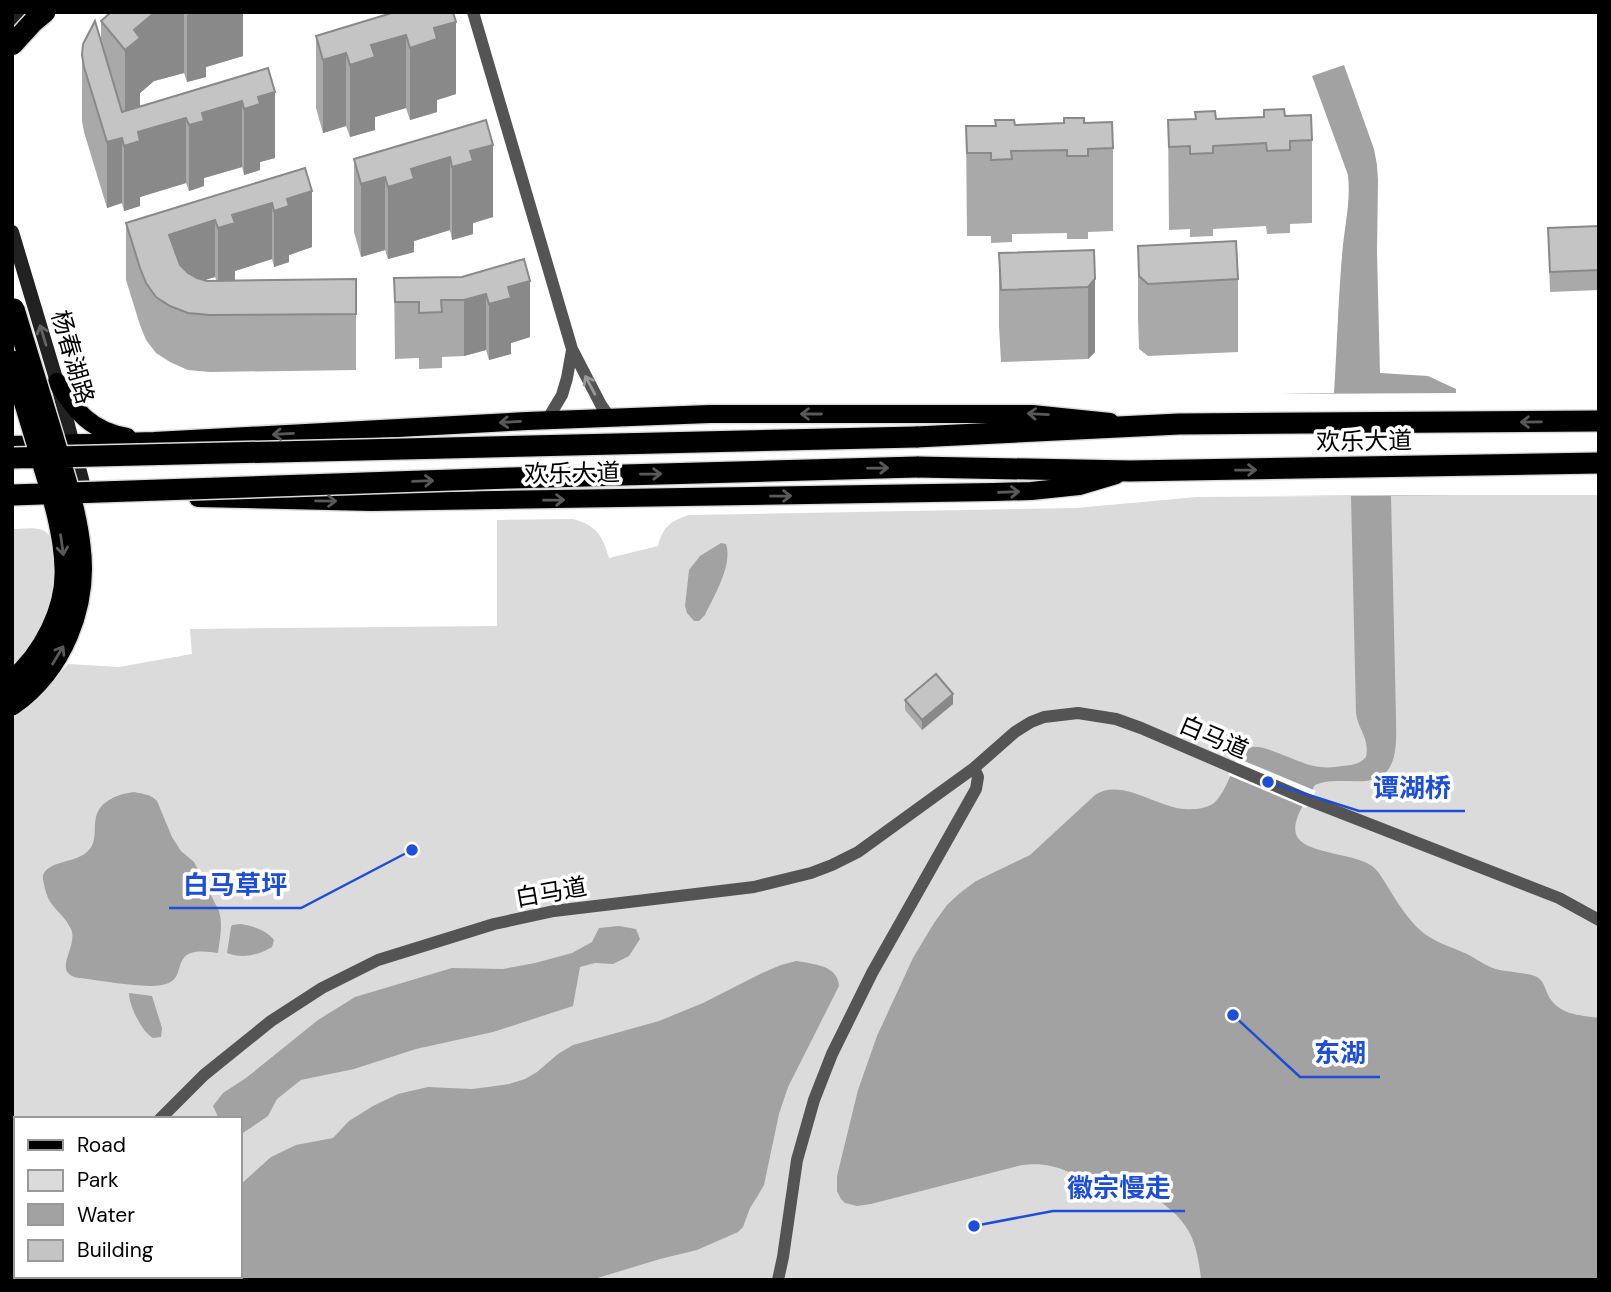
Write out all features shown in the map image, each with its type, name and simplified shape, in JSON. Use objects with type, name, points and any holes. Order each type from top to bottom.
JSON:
[{"type":"highway","points":[[12,45],[46,12]]},
{"type":"highway","points":[[12,301],[59,458],[78,531],[82,565],[79,596],[71,628],[63,646],[34,687],[12,705]]},
{"type":"highway","points":[[12,361],[53,497],[65,568],[60,606],[53,624],[36,655],[12,681]]},
{"type":"highway","name":"欢乐大道","points":[[12,458],[916,437],[1179,424],[1599,421]]},
{"type":"highway","name":"欢乐大道","points":[[12,496],[498,478],[917,467],[1178,471],[1599,463]]},
{"type":"main road","points":[[12,22],[46,12]]},
{"type":"main road","name":"杨春湖路","points":[[12,232],[57,382],[86,495]]},
{"type":"main road","points":[[12,348],[55,496]]},
{"type":"main road","points":[[57,382],[69,402],[93,425],[122,436],[154,441]]},
{"type":"main road","name":"欢乐大道","points":[[12,445],[154,441],[710,414],[1032,414],[1100,420],[1130,427]]},
{"type":"main road","name":"欢乐大道","points":[[12,496],[86,495],[371,502],[1031,491],[1079,485],[1129,471]]},
{"type":"street","points":[[473,12],[572,349],[593,392],[610,418]]},
{"type":"street","points":[[547,421],[562,395],[572,349]]},
{"type":"street","name":"白马道","points":[[162,1117],[204,1075],[271,1021],[322,988],[377,960],[494,924],[554,911],[754,887],[811,873],[858,852],[974,768],[1015,732],[1044,717],[1078,713],[1096,715],[1141,728],[1313,802],[1559,898],[1599,920]]},
{"type":"street","points":[[778,1280],[797,1160],[814,1100],[832,1054],[872,973],[976,789],[979,779],[974,768]]},
{"type":"green space","points":[[1599,495],[1599,1280],[12,1280],[12,716],[42,692],[68,664],[119,667],[192,654],[190,629],[497,626],[497,520],[581,521],[597,532],[609,558],[658,546],[668,526],[689,515],[1076,508],[1197,497]]},
{"type":"green space","points":[[34,528],[48,534],[51,538],[53,576],[49,608],[44,622],[12,666],[12,529]]},
{"type":"water","points":[[1344,65],[1374,149],[1377,165],[1380,373],[1428,376],[1456,389],[1456,495],[1391,496],[1396,726],[1392,763],[1380,777],[1371,780],[1332,781],[1315,785],[1300,811],[1295,826],[1296,832],[1298,838],[1312,847],[1354,858],[1372,866],[1408,917],[1431,938],[1492,968],[1537,977],[1557,1007],[1577,1015],[1599,1018],[1599,1280],[1201,1280],[1197,1253],[1188,1230],[1161,1202],[1136,1189],[1094,1181],[1044,1165],[1022,1165],[871,1204],[857,1206],[845,1203],[837,1191],[837,1176],[858,1090],[877,1036],[913,958],[947,905],[960,893],[976,881],[1030,855],[1095,795],[1106,790],[1130,792],[1181,809],[1198,809],[1207,807],[1219,798],[1242,755],[1253,747],[1321,767],[1352,765],[1366,757],[1365,739],[1356,713],[1351,496],[1281,496],[1280,394],[1334,393],[1341,273],[1349,196],[1348,175],[1312,76]]},
{"type":"water","points":[[721,543],[726,544],[727,552],[722,580],[705,615],[699,621],[694,621],[685,606],[689,570],[700,556]]},
{"type":"water","points":[[134,792],[157,801],[172,837],[181,851],[194,862],[220,916],[218,953],[191,953],[183,960],[172,981],[158,986],[124,984],[71,975],[66,965],[72,944],[71,929],[49,899],[43,880],[47,869],[87,852],[94,840],[98,811],[106,802],[116,796]]},
{"type":"water","points":[[241,924],[267,934],[274,940],[272,947],[250,955],[227,953],[231,927]]},
{"type":"water","points":[[619,926],[636,929],[640,939],[629,956],[613,964],[595,963],[580,967],[573,1006],[493,1032],[416,1049],[354,1069],[301,1080],[277,1099],[268,1116],[242,1134],[242,1117],[218,1117],[213,1106],[223,1093],[246,1078],[318,1020],[355,997],[452,968],[503,969],[572,953],[592,942],[599,928]]},
{"type":"water","points":[[796,961],[824,967],[838,979],[839,986],[788,1087],[779,1114],[764,1185],[738,1232],[697,1250],[591,1280],[161,1280],[242,1278],[242,1183],[271,1157],[296,1145],[333,1138],[349,1121],[398,1094],[428,1087],[472,1089],[525,1079],[573,1045],[659,1021],[781,965]]},
{"type":"water","points":[[129,993],[152,996],[162,1028],[161,1037],[153,1038],[141,1025]]},
{"type":"pier","points":[[1459,393],[1460,495],[1277,496],[1276,394]]},
{"type":"pier","points":[[1237,758],[1316,791],[1306,808],[1228,775]]},
{"type":"building","points":[[111,12],[159,12],[154,13],[134,30],[140,38],[125,50],[101,21]]},
{"type":"building","points":[[395,12],[453,12],[456,22],[434,28],[437,39],[410,48],[406,35],[371,45],[375,57],[350,65],[346,53],[323,60],[316,36]]},
{"type":"building","points":[[95,21],[122,112],[268,68],[275,92],[258,97],[260,104],[244,109],[242,101],[202,113],[204,121],[189,125],[186,118],[138,132],[140,141],[124,146],[122,138],[107,142],[82,55],[83,44]]},
{"type":"building","points":[[1284,109],[1285,116],[1311,115],[1312,140],[1290,141],[1290,150],[1267,151],[1266,143],[1213,146],[1213,153],[1190,154],[1190,146],[1169,147],[1168,120],[1196,119],[1195,112],[1215,111],[1216,119],[1264,117],[1264,110]]},
{"type":"building","points":[[1064,118],[1084,118],[1084,123],[1112,122],[1113,148],[1088,149],[1088,156],[1067,156],[1067,150],[1011,151],[1012,159],[991,160],[991,153],[967,153],[966,126],[996,126],[995,120],[1014,120],[1015,125],[1064,123]]},
{"type":"building","points":[[486,120],[493,145],[470,151],[473,161],[452,167],[450,157],[411,169],[414,179],[388,187],[385,177],[361,184],[354,159]]},
{"type":"building","points":[[305,168],[312,191],[287,199],[289,206],[274,211],[272,203],[232,215],[235,223],[218,228],[215,220],[169,235],[180,265],[188,273],[207,281],[356,279],[356,314],[210,315],[188,313],[156,297],[146,283],[126,223]]},
{"type":"building","points":[[1599,226],[1599,270],[1550,272],[1548,228]]},
{"type":"building","points":[[1236,241],[1238,279],[1148,284],[1139,276],[1138,246]]},
{"type":"building","points":[[1094,250],[1095,279],[1088,287],[1001,290],[999,253]]},
{"type":"building","points":[[524,259],[530,281],[508,287],[511,298],[489,304],[486,294],[464,300],[441,300],[442,312],[419,313],[419,302],[395,302],[394,278],[462,277]]},
{"type":"building","points":[[936,674],[953,694],[922,720],[905,700]]},
{"type":"place","name":"谭湖桥","points":[[1268,782]]},
{"type":"place","name":"白马草坪","points":[[412,850]]},
{"type":"place","name":"东湖","points":[[1233,1015]]},
{"type":"place","name":"徽宗慢走","points":[[974,1226]]}]
